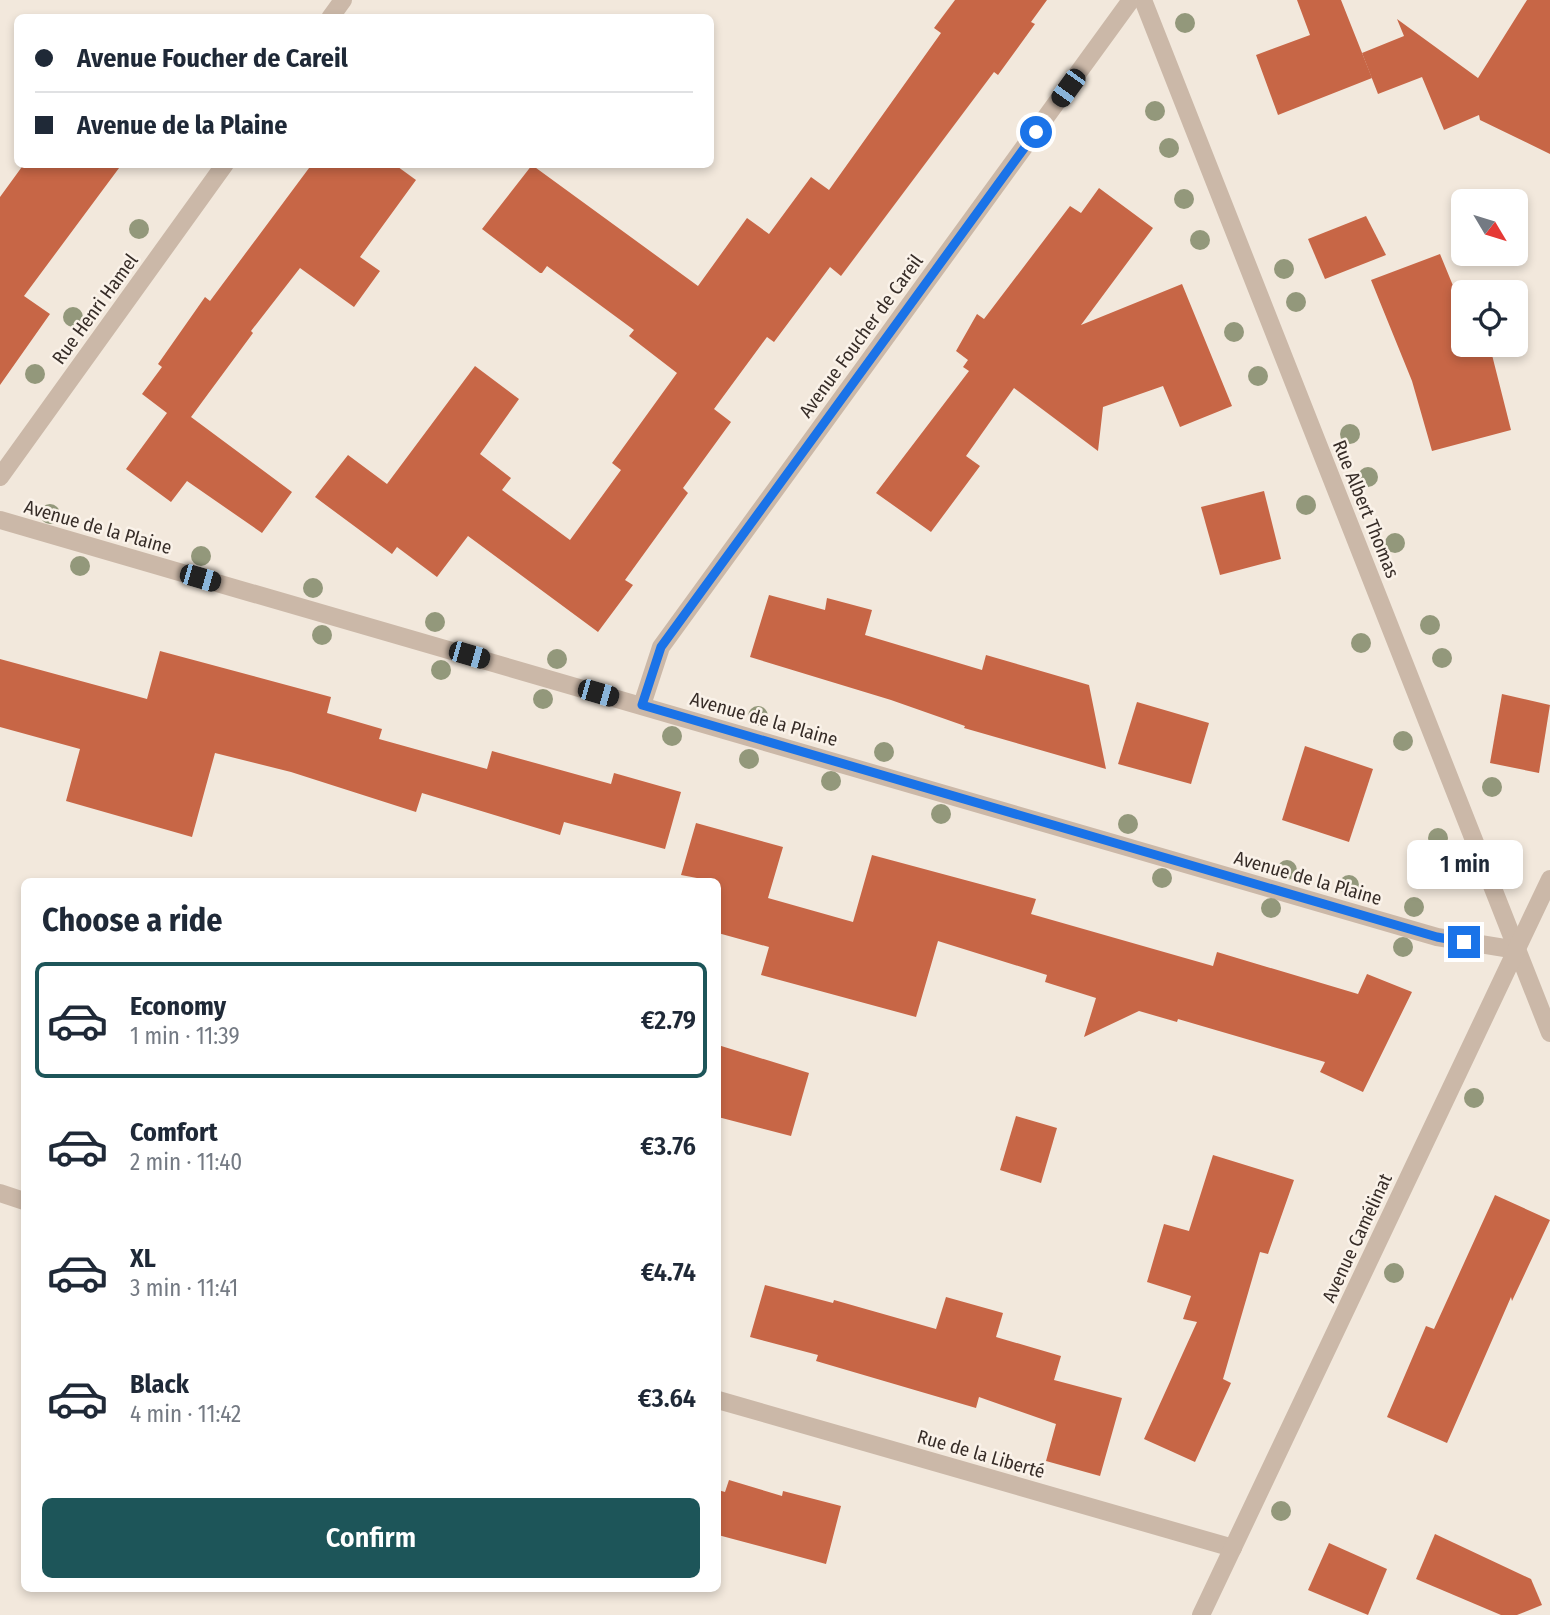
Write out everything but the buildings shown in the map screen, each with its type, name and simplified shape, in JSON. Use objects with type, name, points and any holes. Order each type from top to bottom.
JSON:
[{"type":"street","name":"Avenue Foucher de Careil","points":[[642,705],[661,647],[1132,0]]},
{"type":"street","name":"Rue Albert Thomas","points":[[1143,0],[1550,1033]]},
{"type":"street","name":"Rue Henri Hamel","points":[[0,477],[222,168]]},
{"type":"street","name":"Avenue de la Plaine","points":[[0,520],[1437,937],[1517,950]]},
{"type":"street","name":"Avenue Camélinat","points":[[1201,1615],[1550,879]]},
{"type":"street","points":[[0,1194],[21,1199]]},
{"type":"street","name":"Rue de la Liberté","points":[[721,1401],[1233,1548]]},
{"type":"route","points":[[1036,132],[661,647],[642,705],[1437,937],[1464,942]]}]
